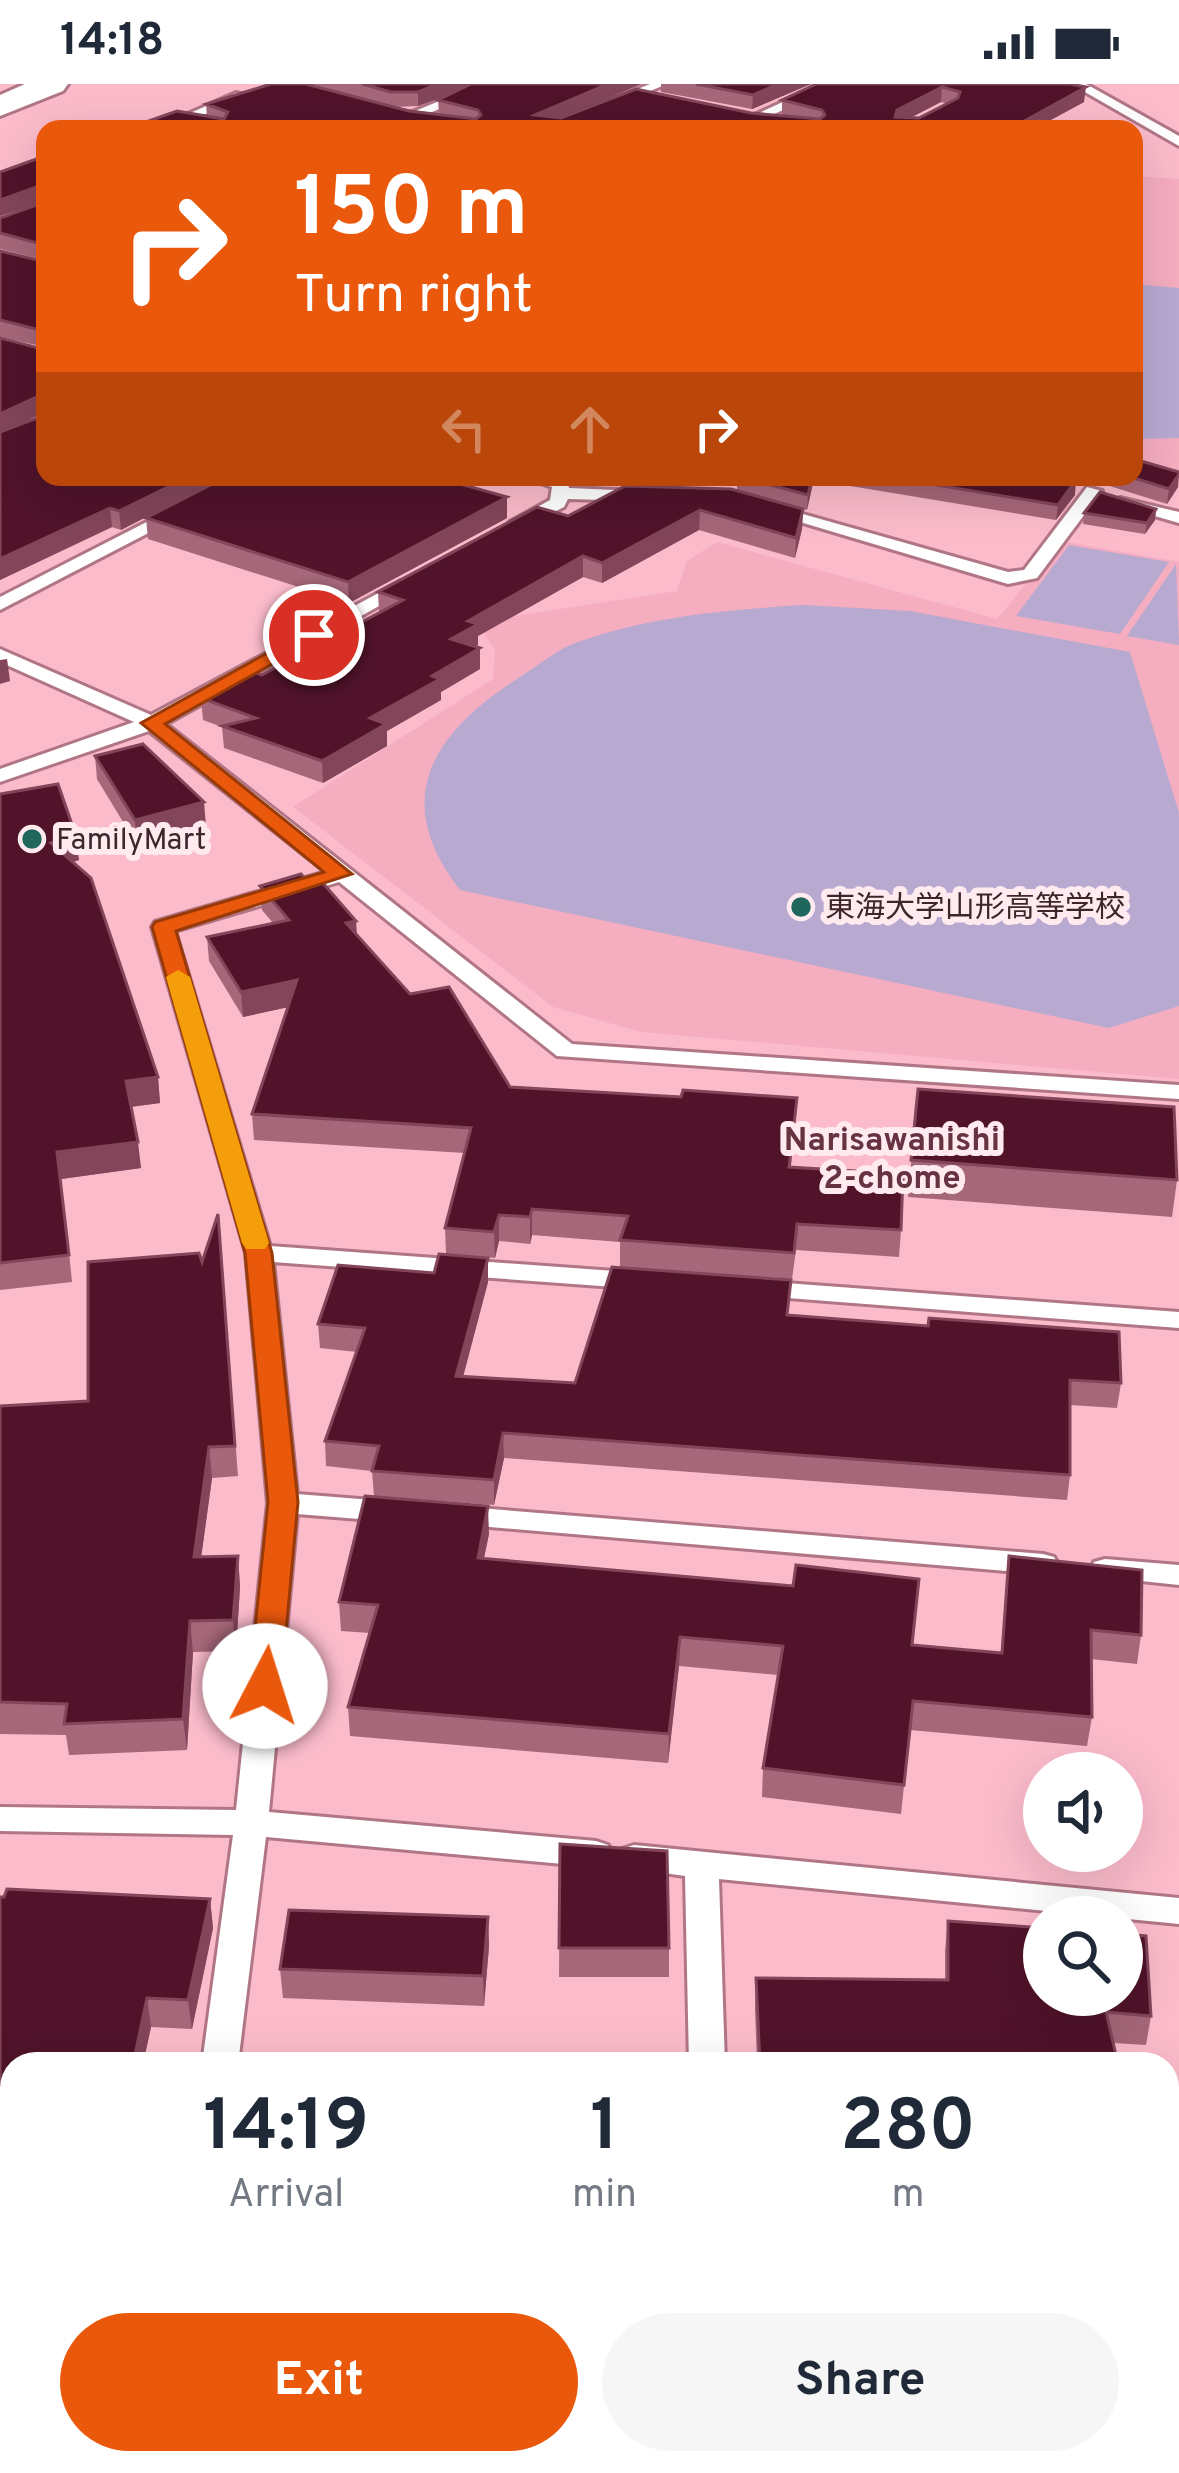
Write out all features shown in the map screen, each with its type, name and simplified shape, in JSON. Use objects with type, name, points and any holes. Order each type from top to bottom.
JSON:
[{"type":"highway","points":[[0,88],[9,84]]},
{"type":"highway","points":[[0,106],[52,84]]},
{"type":"lane","points":[[411,117],[492,84]]},
{"type":"lane","points":[[570,120],[661,84]]},
{"type":"lane","points":[[744,120],[833,84]]},
{"type":"lane","points":[[1077,84],[1140,120]]},
{"type":"lane","points":[[181,120],[201,109],[267,90]]},
{"type":"lane","points":[[635,95],[675,103]]},
{"type":"lane","points":[[365,106],[426,120]]},
{"type":"lane","points":[[754,118],[765,120]]},
{"type":"lane","points":[[1143,122],[1179,142]]},
{"type":"lane","points":[[497,536],[559,503],[561,486]]},
{"type":"lane","points":[[1077,486],[1179,518]]},
{"type":"lane","points":[[755,506],[1008,578],[1030,574],[1093,491]]},
{"type":"lane","points":[[560,493],[667,497]]},
{"type":"lane","points":[[0,604],[206,498]]},
{"type":"lane","points":[[0,776],[152,723],[436,569]]},
{"type":"lane","points":[[0,655],[152,723],[566,1051],[1179,1092]]},
{"type":"lane","points":[[222,2052],[251,1823],[283,1502],[259,1253],[164,927],[340,874]]},
{"type":"lane","points":[[259,1253],[660,1282]]},
{"type":"lane","points":[[730,1287],[1179,1320]]},
{"type":"lane","points":[[283,1502],[1179,1575]]},
{"type":"lane","points":[[0,1819],[251,1823],[1179,1911]]},
{"type":"lane","points":[[702,1864],[706,2052]]},
{"type":"shaded area","points":[[1143,177],[1179,179],[1179,475],[1143,469]]},
{"type":"shaded area","points":[[1143,285],[1179,288],[1179,438],[1143,439]]},
{"type":"shaded area","name":"東海大学山形高等学校","points":[[1062,541],[1179,562],[1179,1079],[641,1032],[553,1007],[293,807],[493,679],[495,650],[476,622],[677,591],[687,561],[717,542],[997,619]]},
{"type":"shaded area","points":[[1069,545],[1169,562],[1120,634],[1016,616]]},
{"type":"shaded area","points":[[1176,564],[1179,645],[1127,636]]},
{"type":"shaded area","name":"東海大学山形高等学校","points":[[803,605],[910,611],[1130,652],[1179,813],[1179,1006],[1109,1028],[460,890],[438,856],[427,824],[425,795],[446,742],[492,696],[563,649],[605,633],[689,616]]},
{"type":"building","points":[[271,84],[306,84],[409,111],[476,119],[481,115],[478,110],[438,100],[471,84],[608,84],[535,115],[561,118],[636,89],[751,113],[820,119],[825,115],[822,110],[782,100],[816,84],[1086,87],[1028,119],[1037,120],[152,120],[177,111],[224,119],[228,112],[206,104]],"holes":[[[942,87],[960,92],[958,98],[919,118],[895,117],[897,110]]]},
{"type":"building","points":[[362,84],[438,84],[418,92],[391,92]]},
{"type":"building","points":[[696,84],[778,84],[753,95]]},
{"type":"building","points":[[36,159],[36,187],[0,200],[0,172]]},
{"type":"building","points":[[36,205],[36,243],[0,233],[0,218]]},
{"type":"building","points":[[0,251],[36,260],[36,329],[0,320]]},
{"type":"building","points":[[0,338],[36,347],[36,397],[0,414]]},
{"type":"building","points":[[36,418],[36,486],[170,486],[0,559],[0,432]]},
{"type":"building","points":[[1143,462],[1179,472],[1169,489],[1143,481]]},
{"type":"building","points":[[208,486],[467,486],[507,497],[348,582],[146,518]]},
{"type":"building","points":[[625,486],[731,489],[803,509],[796,538],[700,510],[602,563],[583,556],[468,621],[478,624],[451,639],[480,648],[432,676],[440,679],[370,718],[386,724],[322,761],[222,726],[256,718],[201,698],[251,672],[262,675],[403,600],[378,592],[537,507],[568,516]]},
{"type":"building","points":[[774,486],[810,486],[808,495]]},
{"type":"building","points":[[943,486],[1072,486],[1058,505]]},
{"type":"building","points":[[1100,492],[1156,509],[1147,523],[1084,513]]},
{"type":"building","points":[[143,744],[204,802],[135,820],[95,756]]},
{"type":"building","points":[[58,784],[76,836],[51,843],[91,878],[158,1077],[126,1081],[138,1142],[57,1152],[69,1255],[0,1263],[0,794]]},
{"type":"building","points":[[301,874],[311,885],[322,882],[356,921],[346,923],[410,994],[449,987],[510,1087],[681,1097],[683,1090],[797,1098],[789,1167],[903,1174],[901,1230],[797,1224],[794,1253],[620,1240],[628,1216],[532,1209],[530,1217],[499,1215],[494,1232],[445,1228],[471,1128],[252,1114],[297,980],[241,992],[207,937],[289,920],[260,886]]},
{"type":"building","points":[[918,1089],[1174,1107],[1177,1180],[911,1160]]},
{"type":"building","points":[[218,1214],[235,1446],[209,1447],[194,1557],[238,1556],[233,1620],[190,1621],[183,1719],[64,1724],[67,1704],[0,1702],[0,1406],[88,1401],[88,1262],[199,1253],[202,1262]]},
{"type":"building","points":[[439,1254],[488,1258],[456,1376],[575,1383],[612,1267],[791,1280],[787,1315],[928,1326],[929,1318],[1119,1332],[1121,1383],[1070,1380],[1070,1475],[503,1433],[494,1480],[372,1471],[379,1446],[325,1441],[365,1328],[318,1324],[338,1265],[434,1273]]},
{"type":"building","points":[[365,1496],[488,1506],[478,1558],[793,1586],[796,1565],[919,1579],[912,1645],[1002,1653],[1009,1556],[1142,1570],[1141,1635],[1091,1630],[1092,1717],[913,1701],[904,1785],[763,1768],[783,1646],[680,1637],[669,1734],[348,1707],[378,1605],[339,1602]]},
{"type":"building","points":[[560,1844],[667,1851],[669,1948],[559,1948]]},
{"type":"building","points":[[7,1889],[210,1899],[188,2000],[147,1998],[136,2052],[0,2052],[0,1897]]},
{"type":"building","points":[[289,1910],[488,1917],[483,1976],[280,1969]]},
{"type":"building","points":[[948,1921],[1023,1926],[1023,2016],[1107,2016],[1115,2052],[759,2052],[756,1978],[948,1980]]},
{"type":"building","points":[[1143,1936],[1146,1936],[1151,2016],[1143,2015]]},
{"type":"slow traffic","points":[[178,977],[256,1243]]},
{"type":"place","name":"FamilyMart","points":[[32,839]]},
{"type":"place","name":"東海大学山形高等学校","points":[[801,907]]},
{"type":"district","name":"Narisawanishi 2-chome","points":[[892,1157]]},
{"type":"route","points":[[265,1686],[283,1502],[259,1253],[164,927],[340,874],[152,723],[314,635]]}]
